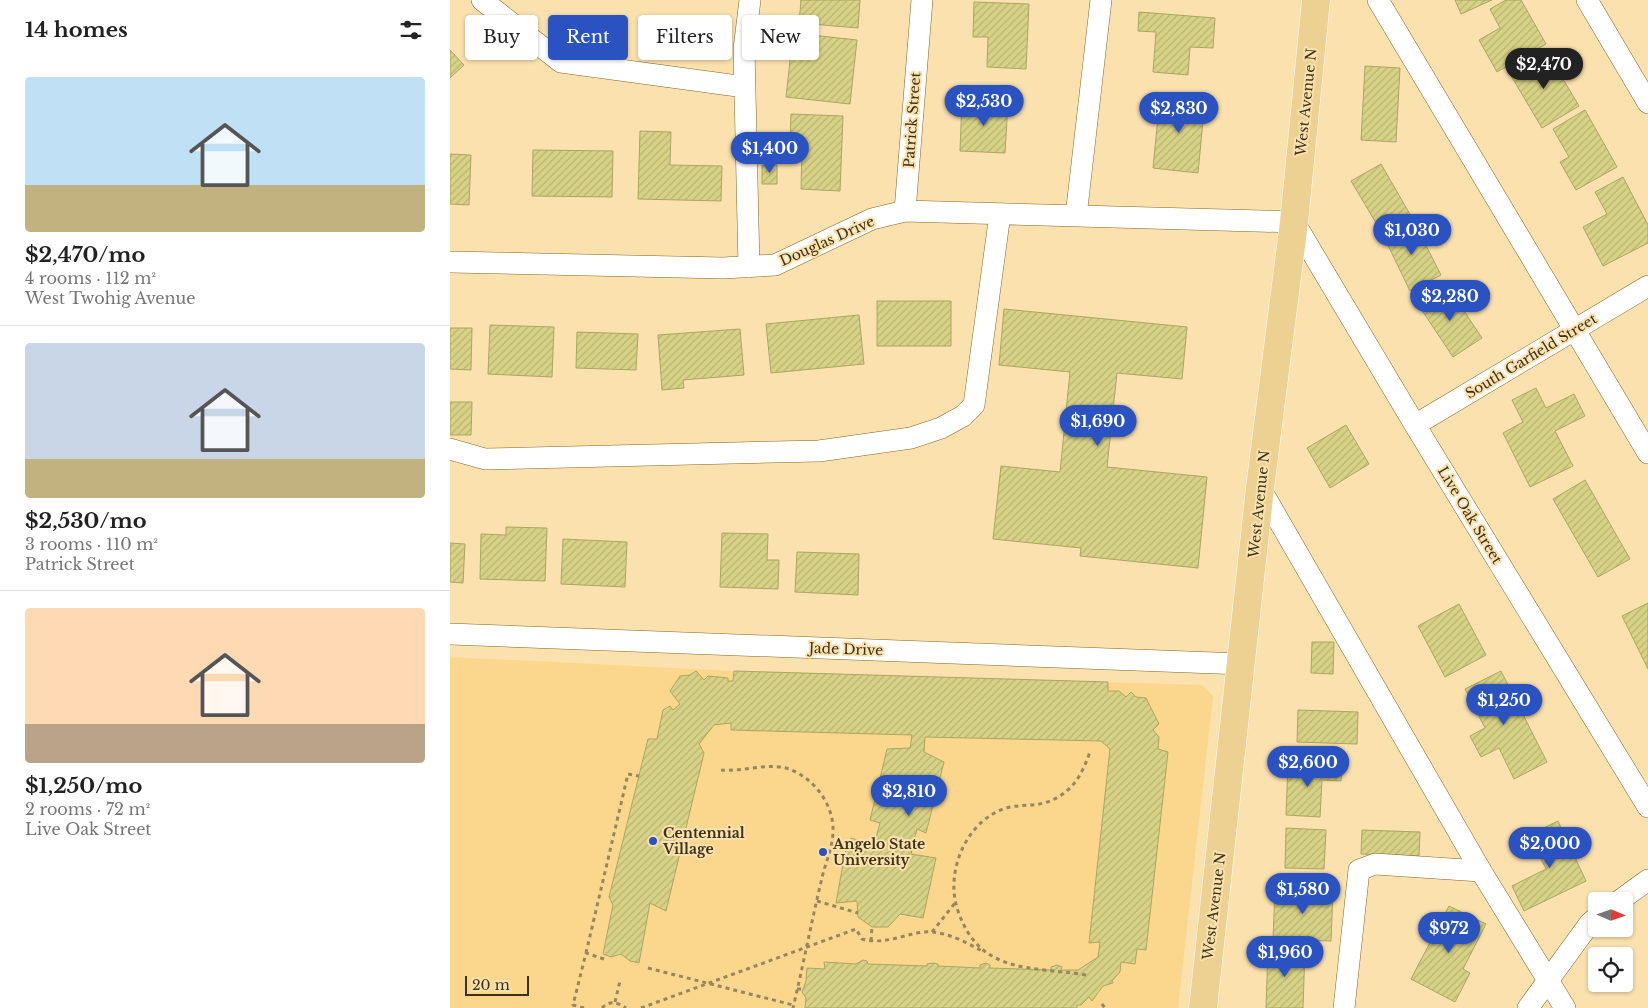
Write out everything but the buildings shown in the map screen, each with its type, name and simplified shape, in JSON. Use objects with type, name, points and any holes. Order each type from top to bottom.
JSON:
[{"type":"main road","name":"West Avenue N","points":[[1203,1008],[1260,488],[1294,222],[1316,0]]},
{"type":"street","points":[[482,0],[561,62],[745,87]]},
{"type":"street","points":[[749,267],[744,48],[750,0]]},
{"type":"street","name":"Patrick Street","points":[[905,211],[922,0]]},
{"type":"street","points":[[1076,216],[1101,0]]},
{"type":"street","points":[[1378,0],[1648,454]]},
{"type":"street","points":[[1588,0],[1648,103]]},
{"type":"street","name":"Douglas Drive","points":[[450,262],[749,267],[775,265],[872,219],[905,211],[1294,222]]},
{"type":"street","points":[[450,449],[485,460],[819,451],[911,438],[942,428],[963,416],[974,404],[1000,214]]},
{"type":"street","name":"Live Oak Street","points":[[1294,222],[1415,425],[1648,807]]},
{"type":"street","name":"South Garfield Street","points":[[1415,425],[1648,286]]},
{"type":"street","points":[[1260,488],[1481,871],[1565,1008]]},
{"type":"street","name":"Jade Drive","points":[[450,634],[1242,664]]},
{"type":"street","points":[[1344,1008],[1359,870],[1375,864],[1481,871]]},
{"type":"street","points":[[1631,892],[1648,880]]},
{"type":"street","points":[[1528,1008],[1588,926]]},
{"type":"path","points":[[985,953],[966,932],[955,903],[954,877],[957,860],[976,828],[993,814],[1010,807],[1038,805],[1058,797],[1071,787],[1082,772],[1090,752]]},
{"type":"path","points":[[648,968],[793,1006],[817,901],[833,842],[830,810],[819,791],[805,776],[787,768],[770,767],[737,772],[721,770]]},
{"type":"path","points":[[584,1008],[573,1005],[628,774],[639,776]]},
{"type":"path","points":[[817,901],[858,913]]},
{"type":"path","points":[[932,932],[955,903]]},
{"type":"path","points":[[871,941],[872,927]]},
{"type":"path","points":[[641,1008],[856,929],[862,938],[871,941],[890,940],[932,932],[962,940],[1007,965],[1043,972],[1086,975]]},
{"type":"path","points":[[586,953],[604,959]]},
{"type":"path","points":[[616,1002],[620,980]]},
{"type":"path","points":[[797,988],[802,989]]},
{"type":"path","points":[[602,1008],[608,1003],[616,1002],[626,1008]]},
{"type":"shaded area","name":"Angelo State University","points":[[450,657],[734,671],[1202,685],[1213,696],[1178,1008],[450,1008]]},
{"type":"place","name":"Centennial Village","points":[[653,841]]},
{"type":"place","name":"Angelo State University","points":[[823,852]]}]
